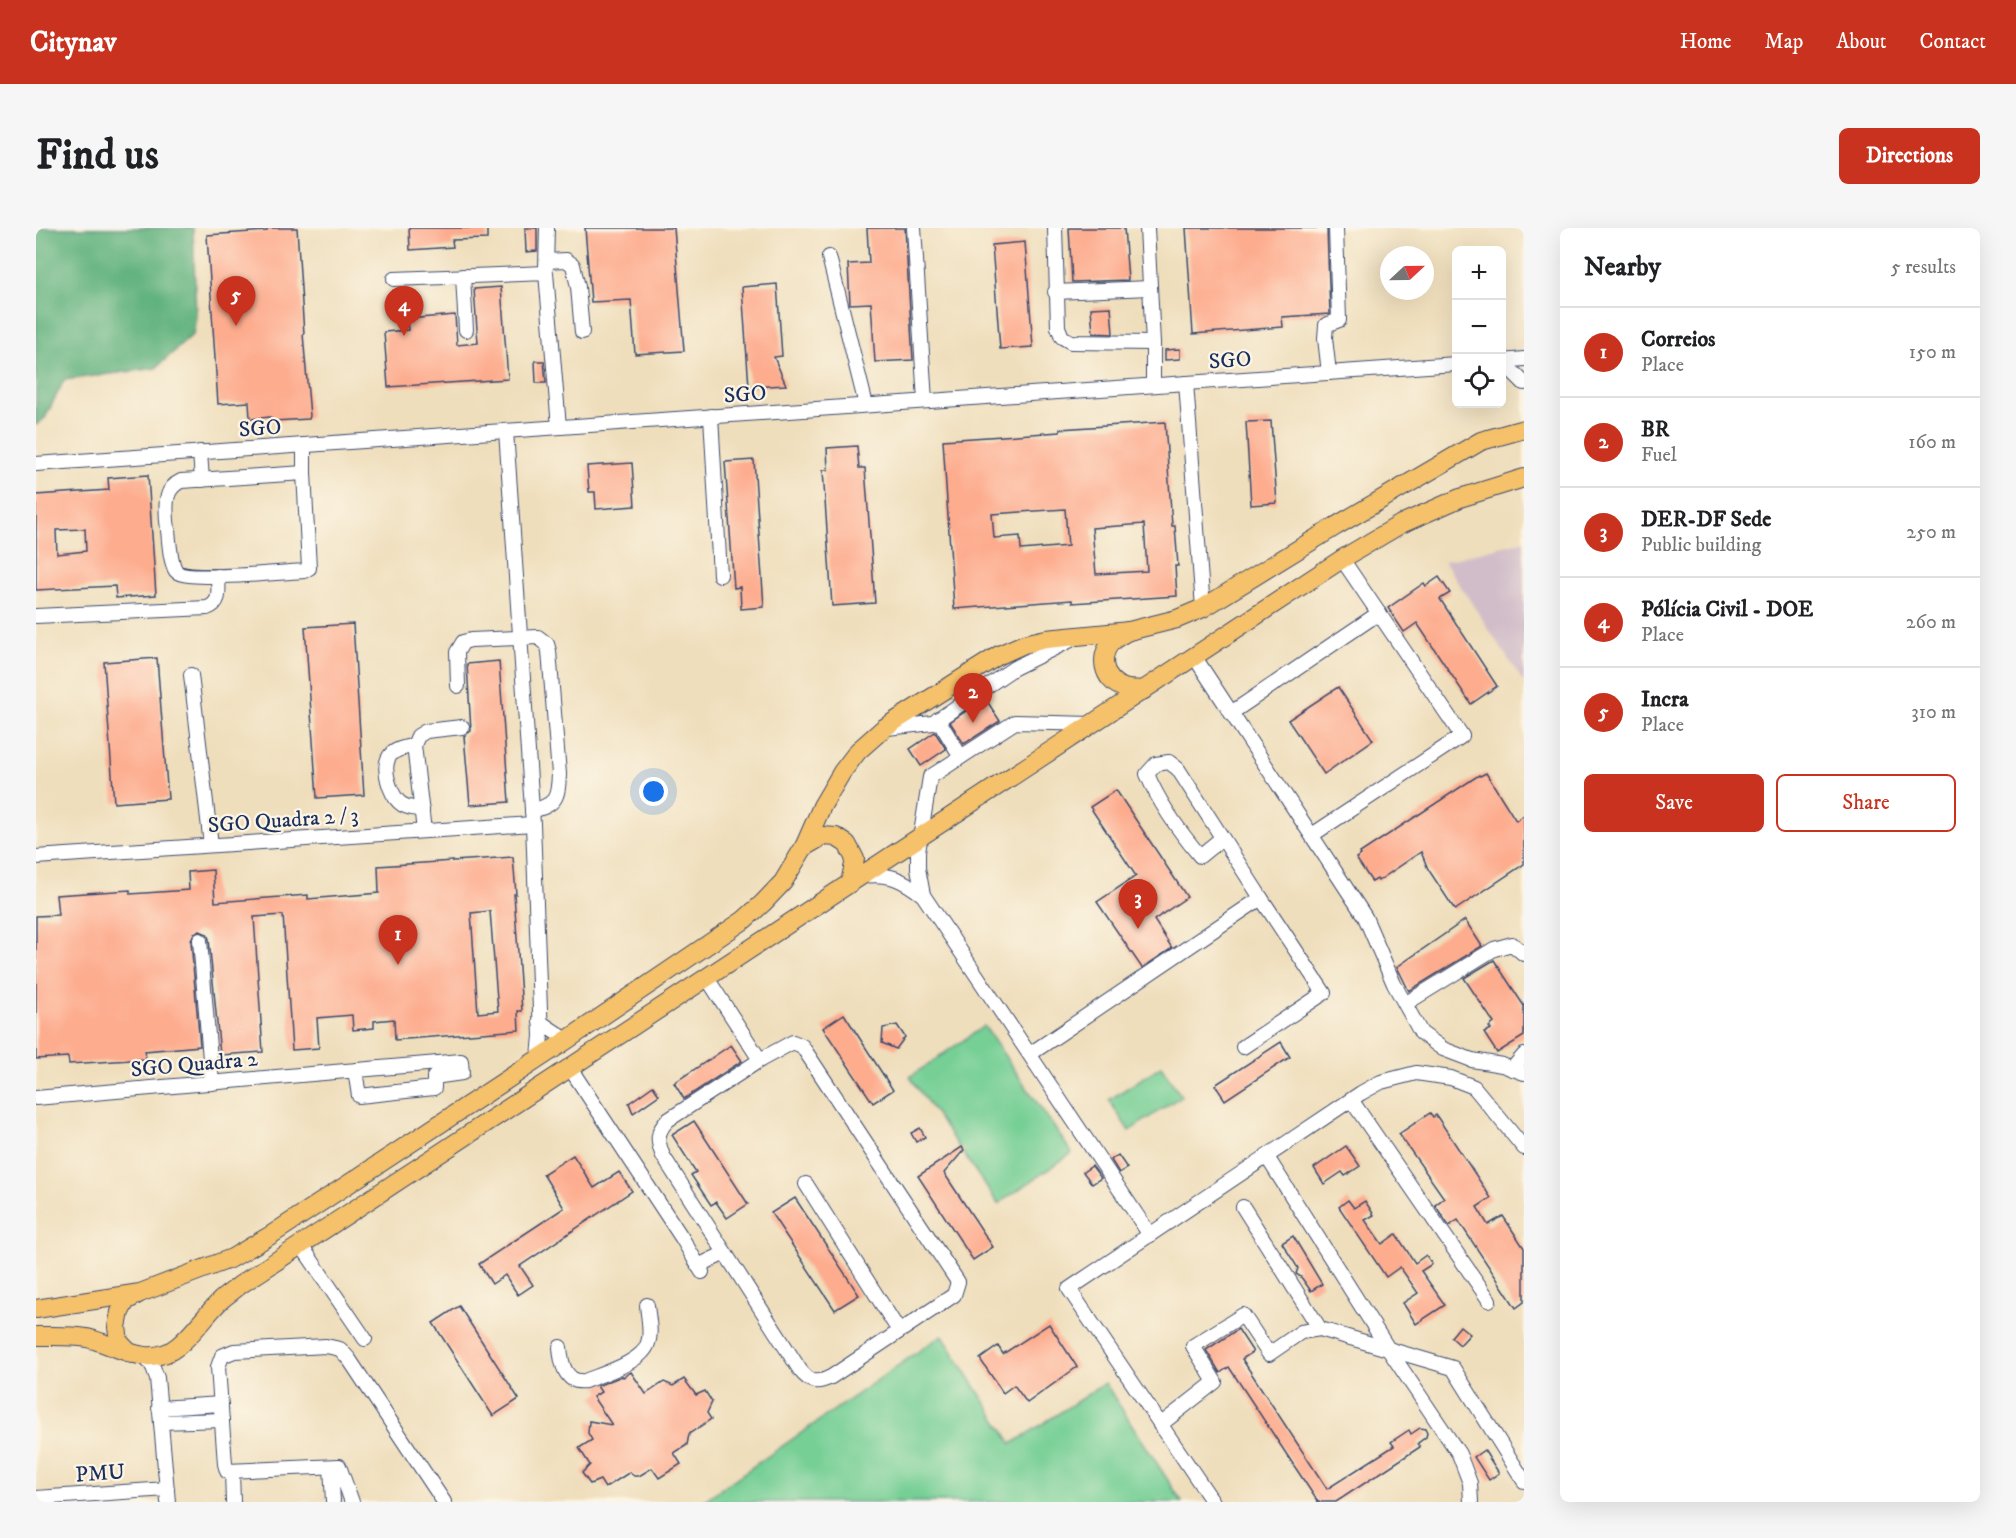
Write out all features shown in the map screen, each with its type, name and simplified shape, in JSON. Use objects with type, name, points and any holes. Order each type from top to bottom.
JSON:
[{"type":"main road","points":[[138,1355],[119,1342],[117,1327],[120,1311],[126,1301],[140,1293],[232,1258],[271,1236],[539,1057],[567,1041],[744,920],[783,882],[804,847],[822,806],[842,772],[858,752],[884,728],[999,655],[1024,644],[1046,639],[1077,638],[1129,630],[1177,619],[1203,608],[1336,526],[1481,441],[1524,429]]},
{"type":"main road","points":[[36,1336],[83,1338],[104,1342],[138,1355],[170,1352],[179,1346],[219,1302],[240,1285],[1342,559],[1401,524],[1460,498],[1524,478]]},
{"type":"main road","points":[[1129,630],[1115,639],[1105,652],[1104,666],[1108,677],[1124,688],[1144,690]]},
{"type":"main road","points":[[804,847],[822,836],[836,837],[847,844],[855,859],[855,880]]},
{"type":"main road","points":[[38,1307],[140,1293]]},
{"type":"street","points":[[547,228],[546,267],[559,427]]},
{"type":"street","points":[[914,228],[925,401]]},
{"type":"street","points":[[1055,228],[1055,292],[1058,327],[1062,337],[1071,342],[1153,343]]},
{"type":"street","points":[[1147,228],[1153,385]]},
{"type":"street","points":[[1329,373],[1325,338],[1326,325],[1339,320],[1340,304],[1336,228]]},
{"type":"street","points":[[829,257],[866,405]]},
{"type":"street","points":[[394,279],[463,276],[546,267],[566,260],[573,265],[578,287],[582,332]]},
{"type":"street","points":[[463,276],[466,330]]},
{"type":"street","points":[[1055,292],[1150,288]]},
{"type":"street","points":[[1506,361],[1524,359]]},
{"type":"street","name":"SGO","points":[[36,464],[1452,364]]},
{"type":"street","points":[[1506,365],[1524,383]]},
{"type":"street","points":[[1186,383],[1203,608]]},
{"type":"street","points":[[711,416],[720,575]]},
{"type":"street","points":[[506,431],[532,817],[540,1022],[539,1057]]},
{"type":"street","points":[[304,445],[309,568],[304,571],[218,576],[182,576],[174,569],[166,506],[170,490],[181,481],[304,473]]},
{"type":"street","points":[[200,452],[202,480]]},
{"type":"street","points":[[1312,835],[1462,736],[1342,559]]},
{"type":"street","points":[[36,616],[207,608],[213,606],[218,598],[218,576]]},
{"type":"street","points":[[1231,713],[1379,614]]},
{"type":"street","points":[[458,686],[457,652],[463,642],[538,637],[547,644],[559,774],[558,791],[548,807],[532,817]]},
{"type":"street","points":[[884,728],[933,723],[1014,668],[1077,638]]},
{"type":"street","points":[[1194,656],[1365,917],[1394,984],[1421,1033],[1443,1049],[1472,1060],[1518,1071],[1524,1055]]},
{"type":"street","points":[[191,675],[211,845]]},
{"type":"street","points":[[938,719],[961,757]]},
{"type":"street","points":[[923,895],[918,868],[930,777],[1015,722],[1092,724]]},
{"type":"street","points":[[424,831],[414,745],[417,736],[426,731],[462,727]]},
{"type":"street","points":[[414,745],[394,751],[388,758],[386,769],[391,792],[400,804],[422,810]]},
{"type":"street","points":[[1222,838],[1200,856],[1175,826],[1153,787],[1147,774],[1156,764],[1168,762],[1178,769],[1324,993],[1243,1047]]},
{"type":"street","name":"SGO Quadra 2 / 3","points":[[36,856],[424,831],[532,817]]},
{"type":"street","points":[[855,880],[882,874],[906,882],[923,895],[1150,1235]]},
{"type":"street","points":[[1030,1054],[1261,898]]},
{"type":"street","points":[[200,940],[212,1083]]},
{"type":"street","points":[[1405,1004],[1494,949],[1512,944],[1524,954]]},
{"type":"street","points":[[707,978],[760,1060]]},
{"type":"street","points":[[540,1022],[567,1041]]},
{"type":"street","points":[[788,1043],[798,1043],[802,1046],[958,1282],[954,1295],[831,1377],[816,1382],[810,1381],[800,1370],[725,1254],[663,1156],[657,1136],[661,1127],[668,1120],[760,1060],[788,1043]]},
{"type":"street","name":"SGO Quadra 2","points":[[36,1098],[212,1083],[355,1070],[461,1061],[462,1073],[434,1077],[434,1088],[359,1096],[355,1070]]},
{"type":"street","points":[[570,1068],[700,1269],[725,1254]]},
{"type":"street","points":[[1213,1502],[1070,1289],[1382,1082],[1416,1073],[1451,1078],[1474,1088],[1524,1148]]},
{"type":"street","points":[[1352,1101],[1488,1300]]},
{"type":"street","points":[[1267,1157],[1387,1347],[1459,1454],[1470,1484],[1471,1502]]},
{"type":"street","points":[[806,1184],[899,1331]]},
{"type":"street","points":[[1243,1207],[1320,1329]]},
{"type":"street","points":[[300,1245],[365,1339]]},
{"type":"street","points":[[560,1347],[563,1367],[571,1379],[578,1383],[635,1359],[643,1353],[648,1343],[650,1331],[647,1305]]},
{"type":"street","points":[[1160,1425],[1215,1382],[1193,1346],[1243,1315],[1269,1354],[1301,1332],[1320,1329],[1453,1368],[1524,1481]]},
{"type":"street","points":[[335,1467],[227,1471],[218,1367],[222,1356],[228,1353],[326,1346],[340,1349],[349,1359],[444,1502]]},
{"type":"street","points":[[138,1355],[153,1367],[157,1378],[167,1495]]},
{"type":"street","points":[[159,1407],[221,1404]]},
{"type":"street","points":[[161,1422],[222,1420]]},
{"type":"street","points":[[333,1501],[335,1467]]},
{"type":"street","points":[[335,1467],[352,1502]]},
{"type":"street","points":[[232,1472],[233,1502]]},
{"type":"street","name":"PMU","points":[[36,1498],[167,1495]]},
{"type":"shaded area","points":[[1524,541],[1524,683],[1444,561]]},
{"type":"green space","points":[[36,228],[193,228],[196,317],[193,334],[156,368],[64,380],[45,418],[36,425]]},
{"type":"green space","points":[[984,1026],[1072,1153],[998,1204],[910,1077]]},
{"type":"green space","points":[[1161,1066],[1181,1096],[1129,1131],[1109,1100]]},
{"type":"green space","points":[[942,1335],[1012,1444],[1105,1383],[1182,1502],[702,1502]]},
{"type":"building","points":[[267,228],[297,228],[309,419],[273,421],[270,417],[250,419],[249,402],[218,404],[207,235],[267,231]]},
{"type":"building","points":[[409,228],[487,228],[487,239],[452,240],[453,247],[410,250]]},
{"type":"building","points":[[525,228],[537,228],[537,251],[526,252]]},
{"type":"building","points":[[585,228],[674,228],[684,351],[635,354],[631,300],[591,302]]},
{"type":"building","points":[[867,228],[905,228],[913,360],[875,362],[871,303],[850,304],[848,264],[869,263]]},
{"type":"building","points":[[1069,228],[1124,228],[1128,280],[1072,282]]},
{"type":"building","points":[[1186,228],[1327,228],[1330,314],[1282,317],[1283,327],[1193,334]]},
{"type":"building","points":[[1025,242],[1033,347],[1000,349],[992,245]]},
{"type":"building","points":[[777,284],[782,356],[774,357],[786,385],[749,387],[742,287]]},
{"type":"building","points":[[501,287],[508,379],[388,387],[384,332],[408,330],[407,319],[455,315],[457,345],[478,343],[474,289]]},
{"type":"building","points":[[1111,307],[1113,334],[1093,333],[1091,308]]},
{"type":"building","points":[[1180,349],[1180,359],[1165,360],[1165,350]]},
{"type":"building","points":[[535,361],[544,361],[546,383],[536,383]]},
{"type":"building","points":[[1271,421],[1277,503],[1251,505],[1246,422]]},
{"type":"building","points":[[1165,422],[1172,526],[1175,526],[1178,566],[1175,566],[1177,596],[1072,603],[1072,600],[954,609],[943,440],[1060,432],[1060,429]],"holes":[[[1065,509],[1068,546],[1021,550],[1020,536],[994,538],[992,514]],[[1144,524],[1147,571],[1096,574],[1092,528]]]},
{"type":"building","points":[[857,446],[859,468],[865,468],[875,603],[832,606],[823,470],[828,470],[827,448]]},
{"type":"building","points":[[754,460],[764,607],[741,609],[740,587],[734,588],[725,462]]},
{"type":"building","points":[[632,463],[635,506],[596,509],[595,492],[589,492],[587,466]]},
{"type":"building","points":[[148,475],[156,595],[116,598],[115,586],[36,590],[36,495],[109,490],[108,478]],"holes":[[[85,529],[86,551],[57,554],[56,530]]]},
{"type":"building","points":[[1439,577],[1450,593],[1440,599],[1497,686],[1471,704],[1417,623],[1404,632],[1388,608],[1424,583],[1426,586]]},
{"type":"building","points":[[353,624],[364,795],[317,798],[305,627]]},
{"type":"building","points":[[157,658],[168,799],[114,803],[104,662]]},
{"type":"building","points":[[499,661],[509,802],[470,805],[464,736],[471,731],[467,664]]},
{"type":"building","points":[[1338,687],[1373,740],[1324,774],[1288,720]]},
{"type":"building","points":[[985,698],[1000,721],[964,744],[950,722]]},
{"type":"building","points":[[935,732],[946,749],[921,766],[910,749]]},
{"type":"building","points":[[1486,773],[1516,821],[1524,815],[1524,864],[1455,910],[1428,869],[1421,852],[1378,881],[1377,879],[1372,882],[1356,858],[1361,855],[1360,853],[1479,775]]},
{"type":"building","points":[[1116,790],[1187,897],[1154,920],[1172,948],[1142,968],[1097,902],[1136,876],[1090,807]]},
{"type":"building","points":[[513,857],[522,1011],[518,1011],[519,1030],[395,1040],[394,1019],[374,1021],[374,1028],[353,1030],[352,1015],[317,1018],[319,1048],[292,1050],[283,915],[254,917],[263,1052],[220,1055],[209,939],[207,934],[200,931],[194,933],[191,941],[200,1046],[145,1051],[146,1059],[69,1064],[68,1057],[36,1059],[36,916],[58,915],[56,895],[130,890],[130,894],[189,890],[188,872],[213,870],[215,902],[308,895],[308,899],[379,893],[378,866]],"holes":[[[490,911],[498,1011],[478,1013],[471,913]]]},
{"type":"building","points":[[1465,920],[1482,946],[1409,991],[1397,967]]},
{"type":"building","points":[[1494,960],[1524,1006],[1524,1036],[1497,1053],[1484,1033],[1491,1029],[1489,1027],[1494,1023],[1464,978]]},
{"type":"building","points":[[844,1014],[893,1090],[873,1103],[823,1028]]},
{"type":"building","points":[[897,1025],[905,1037],[896,1049],[882,1043],[883,1028]]},
{"type":"building","points":[[1281,1042],[1290,1057],[1225,1100],[1215,1085]]},
{"type":"building","points":[[731,1045],[742,1061],[684,1099],[674,1083]]},
{"type":"building","points":[[653,1086],[659,1095],[633,1113],[629,1103]]},
{"type":"building","points":[[1430,1113],[1433,1117],[1436,1115],[1491,1198],[1477,1207],[1488,1225],[1503,1216],[1524,1248],[1524,1302],[1516,1308],[1458,1220],[1449,1226],[1435,1205],[1444,1198],[1399,1134]]},
{"type":"building","points":[[694,1121],[748,1204],[727,1218],[716,1202],[711,1205],[691,1175],[696,1172],[672,1135]]},
{"type":"building","points":[[920,1128],[925,1137],[916,1142],[911,1133]]},
{"type":"building","points":[[1346,1146],[1360,1166],[1345,1176],[1342,1172],[1324,1184],[1314,1168]]},
{"type":"building","points":[[962,1147],[964,1150],[944,1173],[993,1247],[973,1260],[918,1176]]},
{"type":"building","points":[[573,1155],[594,1188],[619,1172],[632,1191],[520,1266],[533,1285],[518,1295],[505,1275],[492,1284],[479,1264],[564,1208],[543,1174]]},
{"type":"building","points":[[1118,1155],[1127,1168],[1119,1173],[1111,1160]]},
{"type":"building","points":[[1092,1166],[1101,1178],[1092,1184],[1083,1172]]},
{"type":"building","points":[[795,1198],[859,1295],[835,1310],[771,1213]]},
{"type":"building","points":[[1348,1200],[1354,1208],[1365,1201],[1374,1215],[1365,1220],[1382,1244],[1396,1234],[1415,1263],[1426,1255],[1432,1264],[1421,1271],[1445,1305],[1416,1324],[1403,1303],[1418,1293],[1400,1267],[1386,1277],[1339,1207]]},
{"type":"building","points":[[1293,1236],[1322,1284],[1311,1291],[1296,1274],[1298,1268],[1282,1243]]},
{"type":"building","points":[[459,1306],[519,1399],[493,1416],[433,1323]]},
{"type":"building","points":[[1049,1324],[1077,1367],[1027,1403],[1014,1385],[1003,1393],[980,1359],[998,1346],[1003,1354]]},
{"type":"building","points":[[1460,1326],[1470,1334],[1460,1345],[1451,1337]]},
{"type":"building","points":[[1238,1329],[1253,1352],[1242,1359],[1327,1489],[1394,1446],[1391,1442],[1409,1430],[1411,1434],[1420,1428],[1425,1429],[1426,1437],[1418,1443],[1420,1447],[1336,1502],[1318,1502],[1229,1367],[1220,1373],[1206,1350]]},
{"type":"building","points":[[631,1372],[646,1394],[664,1382],[673,1386],[684,1379],[696,1395],[705,1391],[712,1402],[707,1413],[711,1419],[689,1434],[687,1445],[674,1453],[681,1464],[659,1478],[652,1468],[639,1476],[634,1476],[630,1472],[605,1488],[600,1480],[590,1484],[582,1473],[590,1465],[579,1448],[592,1440],[588,1433],[589,1421],[612,1425],[593,1397],[601,1392],[597,1386]]},
{"type":"building","points":[[1484,1450],[1499,1473],[1489,1480],[1474,1457]]},
{"type":"place","name":"Incra","points":[[236,326]]},
{"type":"place","name":"Pólícia Civil - DOE","points":[[404,336]]},
{"type":"place","name":"BR","points":[[973,723]]},
{"type":"place","name":"DER-DF Sede","points":[[1138,929]]},
{"type":"place","name":"Correios","points":[[398,965]]}]
